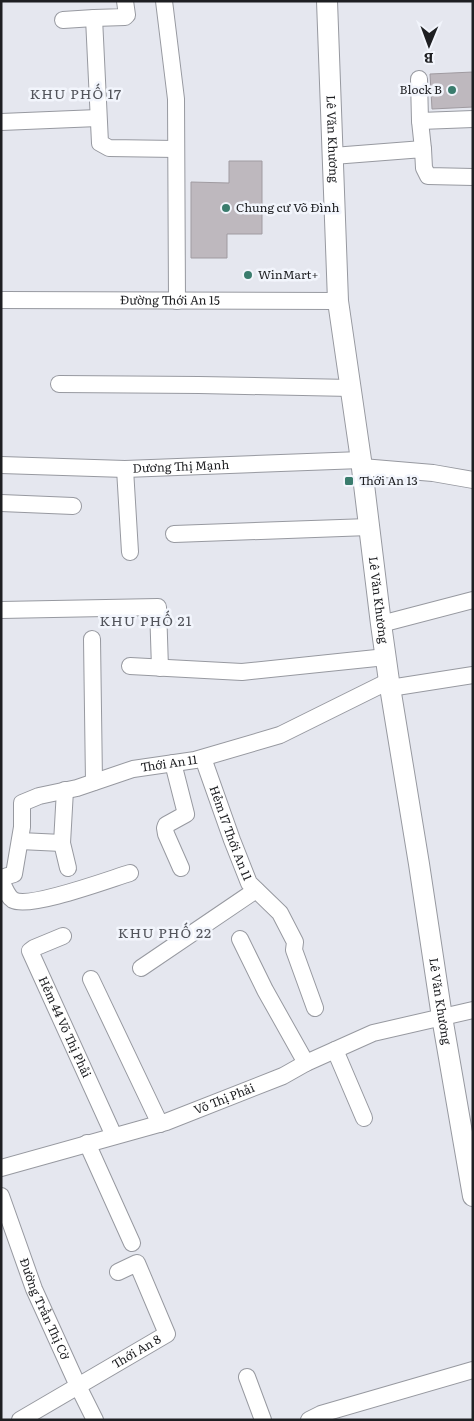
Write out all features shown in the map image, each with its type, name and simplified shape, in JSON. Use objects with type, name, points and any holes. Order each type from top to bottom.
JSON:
[{"type":"main road","name":"Lê Văn Khương","points":[[327,1],[338,301],[362,464],[390,685],[442,1017],[473,1196]]},
{"type":"street","points":[[62,20],[125,17],[125,1]]},
{"type":"street","points":[[164,1],[176,99],[177,300]]},
{"type":"street","points":[[94,18],[100,143],[107,148],[176,149]]},
{"type":"street","points":[[419,79],[424,168],[428,176],[473,177]]},
{"type":"street","points":[[1,122],[98,118]]},
{"type":"street","points":[[420,121],[473,119]]},
{"type":"street","points":[[333,156],[423,149]]},
{"type":"street","name":"Đường Thới An 15","points":[[1,300],[338,301]]},
{"type":"street","points":[[59,384],[190,384],[351,388]]},
{"type":"street","name":"Dương Thị Mạnh","points":[[1,465],[125,468],[362,464],[473,480]]},
{"type":"street","points":[[125,468],[130,552]]},
{"type":"street","points":[[1,503],[73,506]]},
{"type":"street","points":[[174,534],[369,527]]},
{"type":"street","points":[[381,624],[473,600]]},
{"type":"street","points":[[1,610],[158,607],[160,668]]},
{"type":"street","points":[[92,638],[94,782]]},
{"type":"street","points":[[130,666],[242,672],[386,657]]},
{"type":"street","name":"Thới An 11","points":[[1,879],[14,874],[20,841],[22,803],[133,769],[203,758],[280,735],[390,685],[473,676]]},
{"type":"street","name":"Hẻm 17 Thới An 11","points":[[203,758],[249,883],[280,913],[295,942],[294,950],[315,1008]]},
{"type":"street","points":[[174,763],[186,814],[166,825],[165,830],[180,868]]},
{"type":"street","points":[[65,790],[62,843],[68,868]]},
{"type":"street","points":[[20,841],[62,843]]},
{"type":"street","points":[[1,879],[8,895],[12,899],[21,902],[67,893],[130,873]]},
{"type":"street","points":[[142,968],[256,890]]},
{"type":"street","name":"Hẻm 44 Võ Thị Phải","points":[[63,936],[30,951],[114,1136]]},
{"type":"street","points":[[240,939],[265,990],[306,1063]]},
{"type":"street","points":[[92,980],[160,1124]]},
{"type":"street","name":"Võ Thị Phải","points":[[1,1168],[160,1124],[283,1076],[306,1063],[372,1033],[473,1010]]},
{"type":"street","points":[[335,1050],[364,1118]]},
{"type":"street","points":[[87,1143],[132,1243]]},
{"type":"street","name":"Đường Trần Thị Cờ","points":[[1,1196],[34,1289],[95,1420]]},
{"type":"street","name":"Thới An 8","points":[[20,1420],[167,1334],[137,1263],[118,1272]]},
{"type":"street","points":[[309,1420],[320,1414],[473,1370]]},
{"type":"street","points":[[247,1377],[263,1420]]},
{"type":"building","name":"Block B","points":[[473,72],[473,107],[432,109],[430,74]]},
{"type":"building","name":"Chung cư Võ Đình","points":[[229,161],[262,161],[262,234],[227,234],[227,258],[191,258],[191,182],[229,183]]},
{"type":"place","name":"Block B","points":[[452,90]]},
{"type":"place","name":"Chung cư Võ Đình","points":[[226,208]]},
{"type":"place","name":"WinMart+","points":[[248,275]]},
{"type":"place","name":"Thới An 13","points":[[349,481]]},
{"type":"district","name":"KHU PHỐ 17","points":[[76,94]]},
{"type":"district","name":"KHU PHỐ 21","points":[[146,621]]},
{"type":"district","name":"KHU PHỐ 22","points":[[165,933]]}]
